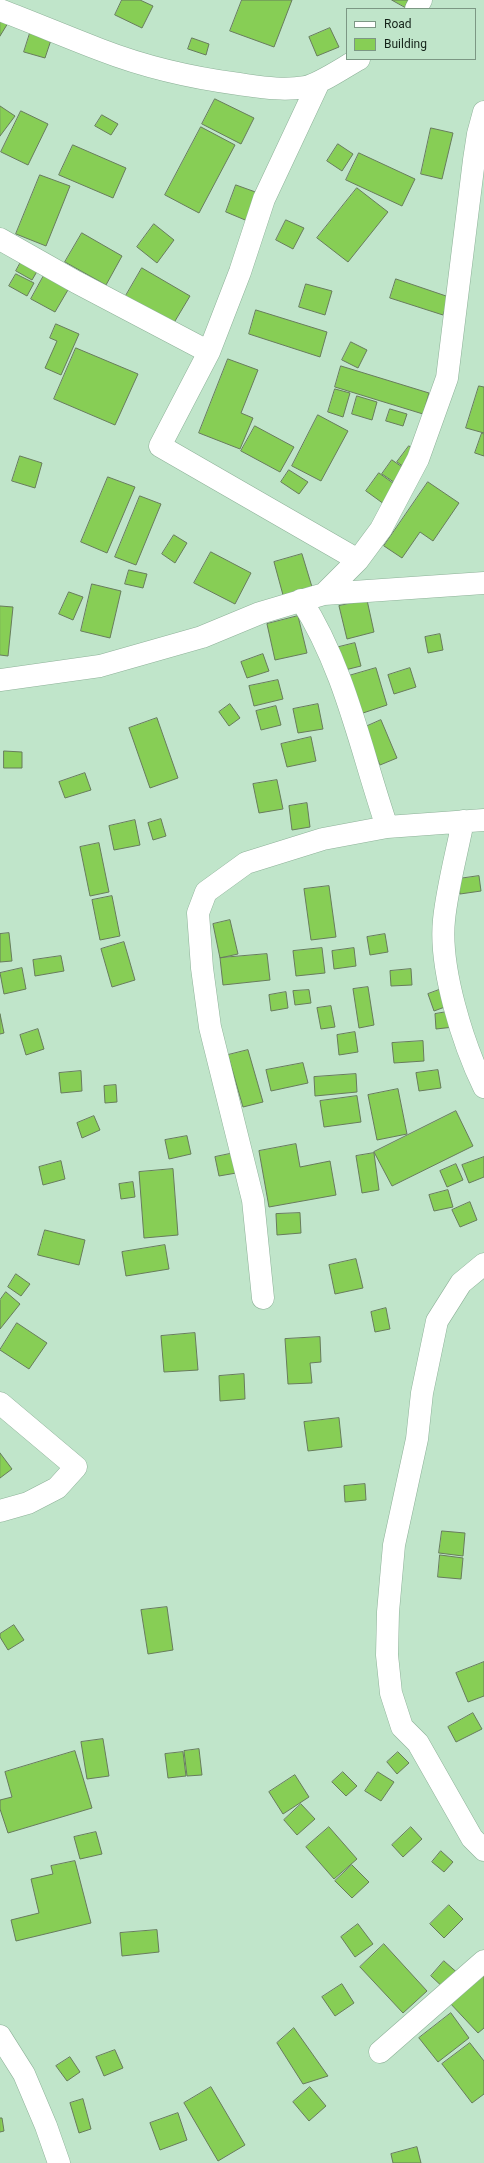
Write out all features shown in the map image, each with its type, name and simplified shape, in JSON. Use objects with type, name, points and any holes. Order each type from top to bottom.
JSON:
[{"type":"street","points":[[0,10],[102,51],[159,68],[207,80],[281,89],[318,84]]},
{"type":"street","points":[[356,60],[330,74],[318,84],[264,199],[240,272],[209,352],[160,446],[358,560]]},
{"type":"street","points":[[324,594],[358,560],[381,529],[408,481],[418,459],[447,378],[474,160],[478,134],[484,112]]},
{"type":"street","points":[[0,238],[76,282],[209,352]]},
{"type":"street","points":[[0,680],[107,664],[202,637],[260,613],[324,594],[484,584]]},
{"type":"street","points":[[301,600],[316,623],[341,684],[387,827]]},
{"type":"street","points":[[263,1298],[253,1200],[210,1027],[202,968],[198,913],[206,892],[246,863],[324,839],[387,827],[474,821],[444,920],[446,974],[465,1041],[484,1087]]},
{"type":"street","points":[[484,1264],[461,1283],[437,1321],[422,1393],[417,1440],[394,1545],[388,1612],[387,1655],[391,1693],[402,1728],[418,1744],[472,1838],[484,1850]]},
{"type":"street","points":[[0,1403],[76,1467],[57,1488],[28,1503],[0,1511]]},
{"type":"street","points":[[380,2052],[484,1961]]},
{"type":"street","points":[[0,2036],[24,2074],[46,2126],[59,2163]]},
{"type":"building","points":[[122,0],[140,0],[153,6],[142,28],[115,15]]},
{"type":"building","points":[[242,0],[292,0],[274,47],[230,31]]},
{"type":"building","points":[[392,0],[408,0],[405,7]]},
{"type":"building","points":[[0,18],[8,23],[0,36]]},
{"type":"building","points":[[330,28],[339,47],[317,56],[309,37]]},
{"type":"building","points":[[31,30],[52,37],[45,58],[24,52]]},
{"type":"building","points":[[192,38],[209,44],[206,55],[188,49]]},
{"type":"building","points":[[215,99],[254,118],[241,144],[202,124]]},
{"type":"building","points":[[0,106],[15,116],[0,136]]},
{"type":"building","points":[[21,111],[48,124],[28,165],[1,152]]},
{"type":"building","points":[[102,115],[118,124],[111,135],[95,126]]},
{"type":"building","points":[[201,127],[235,145],[199,213],[165,195]]},
{"type":"building","points":[[431,128],[453,133],[442,179],[421,174]]},
{"type":"building","points":[[338,144],[353,154],[342,171],[327,161]]},
{"type":"building","points":[[73,145],[126,168],[113,198],[59,175]]},
{"type":"building","points":[[359,153],[415,179],[402,206],[346,180]]},
{"type":"building","points":[[40,175],[70,186],[46,246],[16,234]]},
{"type":"building","points":[[236,185],[261,194],[250,222],[226,212]]},
{"type":"building","points":[[357,188],[388,212],[348,262],[317,238]]},
{"type":"building","points":[[286,220],[304,228],[293,249],[276,240]]},
{"type":"building","points":[[154,224],[174,240],[157,263],[137,247]]},
{"type":"building","points":[[82,233],[122,256],[106,285],[65,262]]},
{"type":"building","points":[[22,260],[39,268],[32,280],[16,271]]},
{"type":"building","points":[[142,268],[190,296],[172,326],[124,299]]},
{"type":"building","points":[[47,270],[72,283],[55,312],[31,299]]},
{"type":"building","points":[[16,274],[34,283],[27,296],[9,286]]},
{"type":"building","points":[[396,279],[449,297],[443,315],[390,298]]},
{"type":"building","points":[[306,284],[332,291],[325,315],[299,307]]},
{"type":"building","points":[[256,310],[327,332],[320,357],[249,334]]},
{"type":"building","points":[[56,324],[79,334],[61,375],[45,368],[57,341],[50,338]]},
{"type":"building","points":[[351,342],[367,350],[358,368],[342,360]]},
{"type":"building","points":[[76,348],[138,374],[115,425],[54,399]]},
{"type":"building","points":[[228,359],[258,370],[241,413],[253,418],[240,449],[199,433]]},
{"type":"building","points":[[341,366],[429,393],[423,414],[335,387]]},
{"type":"building","points":[[479,386],[484,387],[484,433],[466,428]]},
{"type":"building","points":[[335,389],[350,393],[343,417],[328,412]]},
{"type":"building","points":[[357,396],[377,402],[372,420],[352,414]]},
{"type":"building","points":[[390,409],[407,414],[403,426],[386,421]]},
{"type":"building","points":[[318,415],[348,431],[321,481],[292,466]]},
{"type":"building","points":[[255,426],[294,447],[280,472],[241,451]]},
{"type":"building","points":[[482,433],[484,434],[484,456],[475,453]]},
{"type":"building","points":[[409,446],[416,451],[404,467],[397,462]]},
{"type":"building","points":[[20,456],[42,463],[35,488],[12,481]]},
{"type":"building","points":[[392,460],[408,471],[398,485],[382,474]]},
{"type":"building","points":[[289,470],[308,482],[299,494],[281,482]]},
{"type":"building","points":[[379,473],[397,486],[384,504],[366,491]]},
{"type":"building","points":[[108,477],[135,487],[107,553],[81,542]]},
{"type":"building","points":[[428,482],[459,503],[433,541],[420,532],[402,558],[384,546]]},
{"type":"building","points":[[140,496],[161,504],[136,565],[115,557]]},
{"type":"building","points":[[174,535],[187,543],[175,563],[162,554]]},
{"type":"building","points":[[211,552],[251,573],[235,604],[194,583]]},
{"type":"building","points":[[302,554],[312,587],[283,595],[274,562]]},
{"type":"building","points":[[129,570],[147,574],[143,588],[125,584]]},
{"type":"building","points":[[92,584],[121,591],[110,638],[81,631]]},
{"type":"building","points":[[69,592],[83,597],[73,620],[59,614]]},
{"type":"building","points":[[367,600],[374,632],[347,639],[339,606]]},
{"type":"building","points":[[0,606],[13,607],[8,656],[0,655]]},
{"type":"building","points":[[298,616],[307,653],[275,660],[267,624]]},
{"type":"building","points":[[440,634],[443,650],[428,653],[425,637]]},
{"type":"building","points":[[355,643],[361,666],[341,671],[335,648]]},
{"type":"building","points":[[263,654],[269,671],[247,678],[241,662]]},
{"type":"building","points":[[376,668],[387,705],[357,715],[345,677]]},
{"type":"building","points":[[410,668],[416,687],[394,694],[388,675]]},
{"type":"building","points":[[278,680],[283,699],[254,706],[249,686]]},
{"type":"building","points":[[230,704],[240,718],[229,726],[219,712]]},
{"type":"building","points":[[318,704],[323,729],[298,733],[293,709]]},
{"type":"building","points":[[276,706],[281,725],[261,730],[256,711]]},
{"type":"building","points":[[157,718],[178,778],[150,788],[129,728]]},
{"type":"building","points":[[381,720],[397,758],[380,765],[363,728]]},
{"type":"building","points":[[311,737],[316,761],[287,767],[281,744]]},
{"type":"building","points":[[4,751],[22,752],[22,768],[4,768]]},
{"type":"building","points":[[85,773],[91,790],[65,798],[59,782]]},
{"type":"building","points":[[277,780],[283,809],[259,813],[253,784]]},
{"type":"building","points":[[307,803],[310,827],[292,830],[289,806]]},
{"type":"building","points":[[161,819],[166,836],[153,840],[148,823]]},
{"type":"building","points":[[135,820],[140,845],[114,850],[109,826]]},
{"type":"building","points":[[99,843],[109,892],[90,896],[80,847]]},
{"type":"building","points":[[479,876],[481,891],[460,894],[458,879]]},
{"type":"building","points":[[329,886],[336,937],[311,940],[304,889]]},
{"type":"building","points":[[112,896],[120,936],[100,940],[92,900]]},
{"type":"building","points":[[230,920],[238,954],[220,958],[213,924]]},
{"type":"building","points":[[9,933],[12,961],[0,962],[0,934]]},
{"type":"building","points":[[385,934],[388,952],[370,955],[367,937]]},
{"type":"building","points":[[124,942],[135,980],[112,987],[101,949]]},
{"type":"building","points":[[322,948],[325,973],[296,976],[293,951]]},
{"type":"building","points":[[354,948],[356,966],[334,969],[332,951]]},
{"type":"building","points":[[267,954],[270,980],[223,985],[220,958]]},
{"type":"building","points":[[61,956],[64,971],[35,976],[33,960]]},
{"type":"building","points":[[22,968],[26,989],[4,994],[0,973]]},
{"type":"building","points":[[411,969],[412,985],[391,986],[390,971]]},
{"type":"building","points":[[368,987],[374,1025],[359,1028],[353,989]]},
{"type":"building","points":[[447,987],[453,1004],[434,1011],[428,994]]},
{"type":"building","points":[[309,990],[311,1003],[295,1005],[293,991]]},
{"type":"building","points":[[286,992],[288,1008],[271,1011],[269,995]]},
{"type":"building","points":[[331,1006],[335,1027],[321,1029],[317,1008]]},
{"type":"building","points":[[453,1011],[454,1027],[436,1029],[435,1014]]},
{"type":"building","points":[[0,1014],[4,1033],[0,1034]]},
{"type":"building","points":[[38,1029],[44,1049],[26,1055],[20,1035]]},
{"type":"building","points":[[355,1032],[358,1052],[339,1055],[337,1035]]},
{"type":"building","points":[[423,1041],[424,1061],[394,1063],[392,1043]]},
{"type":"building","points":[[248,1050],[263,1102],[243,1107],[228,1055]]},
{"type":"building","points":[[303,1063],[308,1083],[271,1091],[266,1070]]},
{"type":"building","points":[[438,1070],[441,1088],[419,1091],[416,1073]]},
{"type":"building","points":[[81,1071],[82,1091],[61,1093],[59,1073]]},
{"type":"building","points":[[356,1074],[357,1092],[315,1096],[314,1077]]},
{"type":"building","points":[[116,1085],[117,1102],[105,1103],[104,1086]]},
{"type":"building","points":[[398,1089],[407,1134],[377,1140],[368,1095]]},
{"type":"building","points":[[357,1096],[361,1122],[324,1127],[320,1101]]},
{"type":"building","points":[[456,1111],[473,1146],[392,1186],[374,1152]]},
{"type":"building","points":[[94,1116],[100,1130],[82,1138],[77,1123]]},
{"type":"building","points":[[187,1136],[191,1154],[169,1159],[165,1140]]},
{"type":"building","points":[[296,1144],[300,1167],[330,1161],[336,1195],[269,1207],[259,1151]]},
{"type":"building","points":[[239,1152],[242,1172],[219,1176],[215,1157]]},
{"type":"building","points":[[374,1153],[379,1190],[362,1193],[356,1156]]},
{"type":"building","points":[[484,1157],[484,1177],[469,1183],[462,1165]]},
{"type":"building","points":[[61,1161],[65,1179],[43,1185],[39,1167]]},
{"type":"building","points":[[456,1164],[463,1180],[447,1187],[440,1171]]},
{"type":"building","points":[[173,1169],[178,1235],[144,1238],[139,1172]]},
{"type":"building","points":[[133,1182],[135,1197],[121,1199],[119,1184]]},
{"type":"building","points":[[448,1190],[453,1207],[434,1211],[429,1195]]},
{"type":"building","points":[[470,1202],[477,1220],[460,1227],[452,1210]]},
{"type":"building","points":[[300,1213],[301,1233],[277,1235],[276,1214]]},
{"type":"building","points":[[45,1230],[85,1240],[79,1265],[38,1255]]},
{"type":"building","points":[[165,1245],[169,1269],[126,1276],[122,1252]]},
{"type":"building","points":[[356,1259],[363,1288],[335,1294],[329,1265]]},
{"type":"building","points":[[16,1274],[30,1284],[21,1296],[8,1287]]},
{"type":"building","points":[[6,1292],[20,1304],[0,1329],[0,1300]]},
{"type":"building","points":[[386,1308],[390,1329],[375,1332],[371,1312]]},
{"type":"building","points":[[17,1323],[47,1343],[29,1369],[0,1350]]},
{"type":"building","points":[[195,1333],[198,1370],[164,1372],[161,1336]]},
{"type":"building","points":[[320,1337],[321,1362],[310,1363],[312,1383],[288,1384],[285,1339]]},
{"type":"building","points":[[244,1374],[245,1399],[220,1401],[219,1376]]},
{"type":"building","points":[[339,1418],[342,1447],[308,1451],[304,1422]]},
{"type":"building","points":[[0,1453],[12,1469],[0,1478]]},
{"type":"building","points":[[365,1484],[366,1500],[345,1502],[344,1486]]},
{"type":"building","points":[[442,1531],[465,1533],[463,1556],[439,1553]]},
{"type":"building","points":[[440,1555],[463,1558],[461,1579],[438,1577]]},
{"type":"building","points":[[167,1607],[173,1650],[148,1654],[141,1610]]},
{"type":"building","points":[[14,1625],[24,1640],[8,1650],[0,1637],[0,1634]]},
{"type":"building","points":[[484,1662],[484,1696],[468,1702],[456,1673]]},
{"type":"building","points":[[473,1713],[482,1729],[456,1742],[448,1727]]},
{"type":"building","points":[[103,1739],[109,1776],[87,1779],[81,1742]]},
{"type":"building","points":[[199,1749],[202,1775],[187,1776],[184,1751]]},
{"type":"building","points":[[75,1751],[92,1808],[8,1833],[0,1809],[0,1800],[12,1797],[5,1772]]},
{"type":"building","points":[[183,1752],[186,1776],[168,1778],[165,1754]]},
{"type":"building","points":[[398,1752],[409,1763],[397,1774],[387,1762]]},
{"type":"building","points":[[343,1772],[357,1786],[346,1796],[332,1782]]},
{"type":"building","points":[[378,1772],[394,1782],[381,1801],[365,1791]]},
{"type":"building","points":[[295,1775],[309,1797],[283,1814],[269,1792]]},
{"type":"building","points":[[301,1804],[315,1819],[297,1835],[284,1820]]},
{"type":"building","points":[[329,1827],[357,1859],[334,1879],[306,1847]]},
{"type":"building","points":[[411,1827],[422,1839],[403,1857],[392,1845]]},
{"type":"building","points":[[96,1832],[102,1854],[80,1859],[74,1837]]},
{"type":"building","points":[[441,1851],[453,1862],[444,1872],[432,1862]]},
{"type":"building","points":[[75,1861],[91,1923],[16,1941],[11,1920],[39,1913],[31,1879],[53,1874],[51,1866]]},
{"type":"building","points":[[352,1865],[369,1882],[352,1898],[335,1881]]},
{"type":"building","points":[[449,1905],[463,1919],[444,1938],[430,1924]]},
{"type":"building","points":[[358,1924],[373,1944],[355,1957],[341,1937]]},
{"type":"building","points":[[157,1930],[159,1952],[122,1956],[120,1933]]},
{"type":"building","points":[[384,1944],[427,1991],[403,2013],[360,1967]]},
{"type":"building","points":[[444,1961],[461,1976],[447,1991],[431,1976]]},
{"type":"building","points":[[484,1969],[484,2028],[478,2033],[449,2002]]},
{"type":"building","points":[[342,1984],[354,2003],[335,2016],[322,1997]]},
{"type":"building","points":[[451,2013],[469,2038],[438,2062],[419,2038]]},
{"type":"building","points":[[294,2028],[328,2076],[303,2084],[277,2043]]},
{"type":"building","points":[[470,2043],[484,2061],[484,2094],[472,2103],[442,2064]]},
{"type":"building","points":[[115,2050],[123,2068],[104,2076],[96,2057]]},
{"type":"building","points":[[70,2057],[80,2072],[67,2081],[56,2066]]},
{"type":"building","points":[[211,2087],[245,2145],[218,2161],[184,2103]]},
{"type":"building","points":[[310,2087],[326,2106],[309,2121],[293,2102]]},
{"type":"building","points":[[83,2099],[91,2129],[79,2133],[70,2103]]},
{"type":"building","points":[[178,2113],[187,2140],[160,2150],[150,2123]]},
{"type":"building","points":[[0,2118],[2,2118],[4,2131],[0,2132]]},
{"type":"building","points":[[417,2147],[421,2163],[393,2163],[391,2154]]}]
